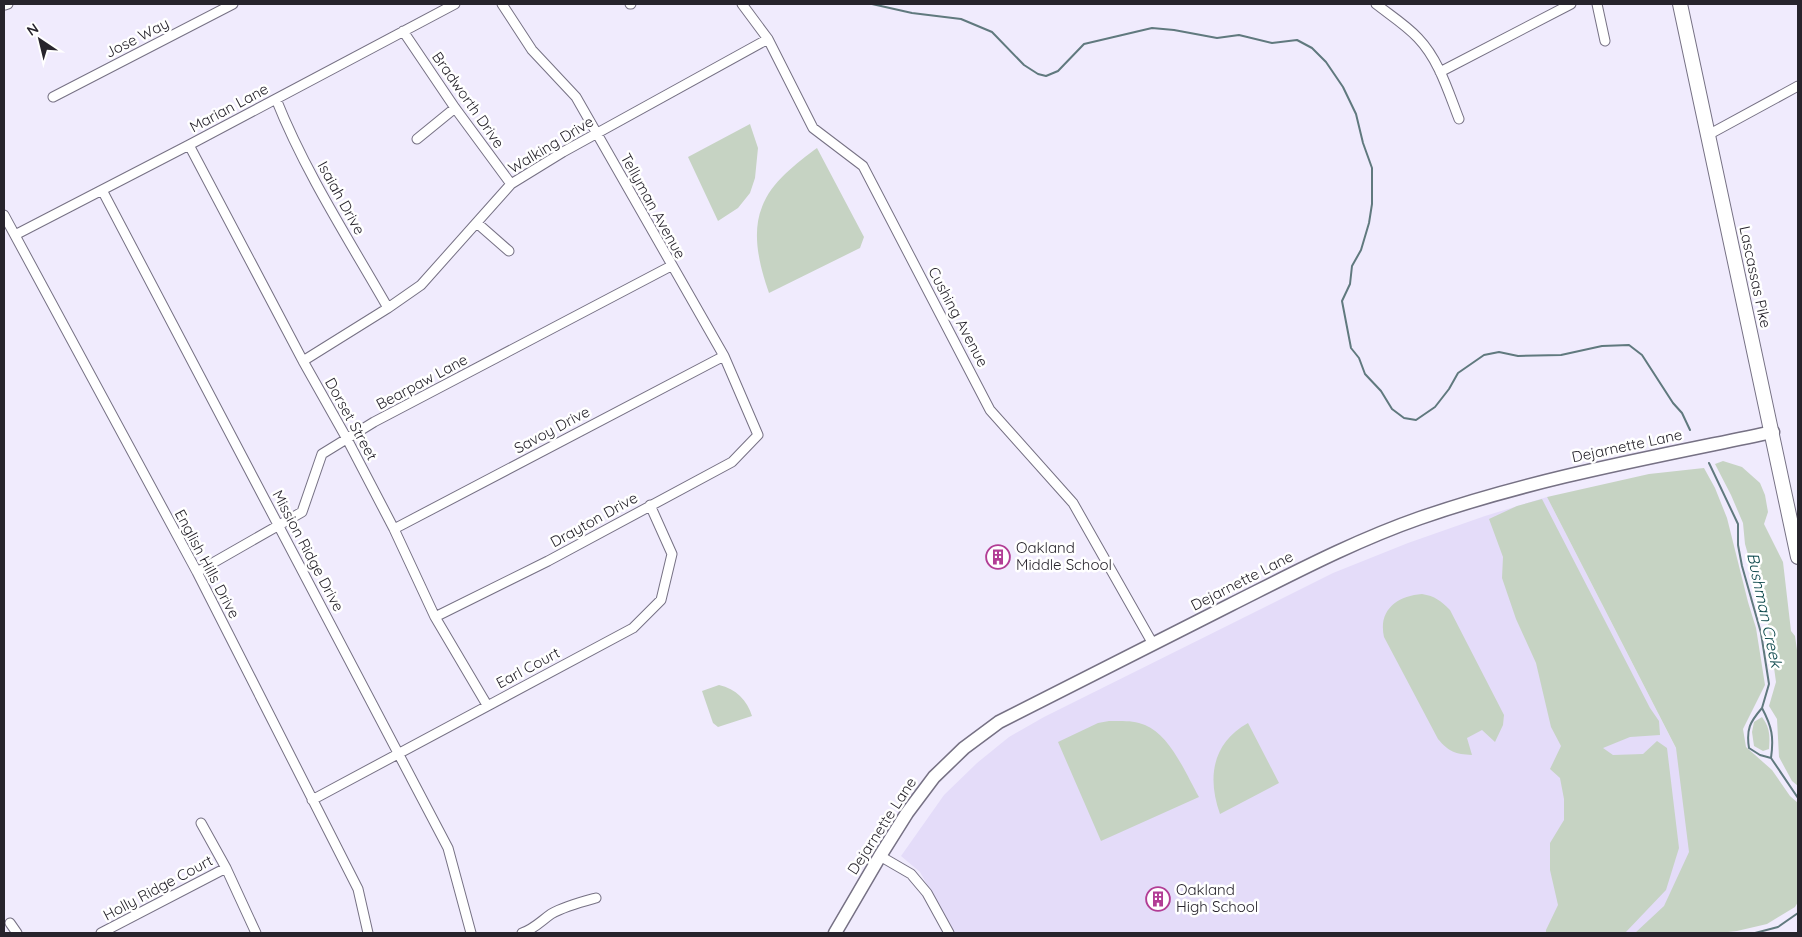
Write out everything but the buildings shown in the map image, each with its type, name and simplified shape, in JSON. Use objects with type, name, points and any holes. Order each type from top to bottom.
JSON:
[{"type":"main road","name":"Lascassas Pike","points":[[1680,4],[1773,432],[1798,557]]},
{"type":"main road","name":"Dejarnette Lane","points":[[835,933],[907,813],[934,777],[964,748],[999,722],[1296,572],[1364,540],[1418,519],[1533,483],[1601,467],[1773,432]]},
{"type":"street","name":"Jose Way","points":[[53,97],[233,4]]},
{"type":"street","name":"Marian Lane","points":[[15,235],[189,146],[455,4]]},
{"type":"street","name":"Tellyman Avenue","points":[[502,4],[532,50],[576,97],[670,266],[724,356],[758,435]]},
{"type":"street","name":"Cushing Avenue","points":[[742,4],[768,39],[813,128],[863,166],[990,410],[1073,503],[1153,644]]},
{"type":"street","points":[[1376,4],[1419,39],[1440,72],[1459,118]]},
{"type":"street","points":[[1440,72],[1571,4]]},
{"type":"street","points":[[1597,4],[1605,41]]},
{"type":"street","name":"Bradworth Drive","points":[[403,31],[455,108],[511,184]]},
{"type":"street","name":"Walking Drive","points":[[303,361],[421,285],[511,184],[563,152],[768,39]]},
{"type":"street","points":[[1708,135],[1798,86]]},
{"type":"street","name":"Isaiah Drive","points":[[276,99],[312,176],[388,308]]},
{"type":"street","points":[[417,139],[455,108]]},
{"type":"street","name":"Dorset Street","points":[[189,146],[303,361],[347,439],[394,529],[435,617],[487,705]]},
{"type":"street","name":"Mission Ridge Drive","points":[[102,190],[448,848],[471,933]]},
{"type":"street","name":"English Hills Drive","points":[[4,215],[197,572],[358,889],[368,933]]},
{"type":"street","points":[[477,223],[509,251]]},
{"type":"street","name":"Bearpaw Lane","points":[[197,572],[302,512],[322,454],[374,422],[670,266]]},
{"type":"street","name":"Savoy Drive","points":[[394,529],[724,356]]},
{"type":"street","name":"Drayton Drive","points":[[435,617],[548,561],[732,462],[758,435]]},
{"type":"street","name":"Earl Court","points":[[312,800],[633,628],[661,600],[672,554],[650,505]]},
{"type":"street","points":[[201,823],[226,868],[256,933]]},
{"type":"street","points":[[880,856],[911,874],[927,893],[949,933]]},
{"type":"street","name":"Holly Ridge Court","points":[[101,933],[226,868]]},
{"type":"street","points":[[522,933],[563,908],[596,898]]},
{"type":"street","points":[[10,923],[17,933]]},
{"type":"shaded area","points":[[1547,497],[1682,760],[1719,933],[954,933],[920,872],[901,856],[944,795],[977,763],[1009,737],[1044,717],[1333,573],[1408,543]]},
{"type":"green space","points":[[750,124],[758,148],[755,178],[750,193],[738,208],[718,221],[688,157]]},
{"type":"green space","points":[[817,148],[864,237],[860,248],[769,293],[760,261],[757,239],[757,228],[762,207],[778,181]]},
{"type":"green space","points":[[1723,461],[1742,467],[1760,483],[1765,495],[1768,512],[1764,524],[1783,562],[1791,631],[1795,636],[1798,657],[1798,786],[1792,781],[1779,757],[1777,719],[1769,706],[1776,682],[1768,624],[1745,544],[1743,523],[1715,464]]},
{"type":"green space","points":[[1704,468],[1715,488],[1727,518],[1756,628],[1765,685],[1743,729],[1746,747],[1772,770],[1790,796],[1798,803],[1798,902],[1795,907],[1767,924],[1737,931],[1719,933],[1635,933],[1664,906],[1689,852],[1676,748],[1547,497],[1649,474]]},
{"type":"green space","points":[[1542,499],[1650,708],[1659,721],[1660,735],[1630,737],[1603,748],[1613,755],[1643,754],[1657,741],[1667,748],[1679,848],[1666,890],[1625,933],[1546,933],[1558,905],[1550,870],[1550,843],[1564,820],[1564,799],[1560,778],[1550,769],[1561,746],[1551,727],[1536,663],[1516,619],[1502,578],[1503,557],[1489,519],[1517,506]]},
{"type":"green space","points":[[1422,594],[1438,599],[1450,610],[1504,715],[1503,725],[1495,742],[1482,730],[1467,738],[1472,755],[1453,752],[1438,739],[1384,637],[1384,619],[1391,606],[1397,601]]},
{"type":"green space","points":[[719,685],[736,692],[744,700],[752,716],[718,727],[713,723],[702,691]]},
{"type":"green space","points":[[1762,717],[1769,732],[1769,749],[1763,751],[1754,746],[1752,732],[1754,722]]},
{"type":"green space","points":[[1109,721],[1136,722],[1154,730],[1170,746],[1199,797],[1101,841],[1058,742],[1098,723]]},
{"type":"green space","points":[[1248,723],[1279,783],[1220,814],[1214,787],[1216,762],[1220,751],[1227,741],[1236,731]]},
{"type":"waterway","name":"Bushman Creek","points":[[872,4],[912,13],[961,19],[992,32],[1024,65],[1038,74],[1046,76],[1058,71],[1084,44],[1152,28],[1217,38],[1239,35],[1272,43],[1297,40],[1312,48],[1326,62],[1343,87],[1356,114],[1363,143],[1372,168],[1372,204],[1369,223],[1361,250],[1352,266],[1350,284],[1342,301],[1351,348],[1359,358],[1365,374],[1381,391],[1392,409],[1404,418],[1416,420],[1435,407],[1449,389],[1458,373],[1484,355],[1499,352],[1518,356],[1561,355],[1602,346],[1629,345],[1642,355],[1673,403],[1682,413],[1690,430]]},
{"type":"waterway","name":"Bushman Creek","points":[[1709,463],[1738,524],[1738,545],[1742,566],[1761,633],[1769,684],[1762,708],[1771,732],[1771,758],[1798,798]]},
{"type":"waterway","name":"Bushman Creek","points":[[1762,708],[1754,717],[1750,726],[1748,736],[1749,748],[1760,755],[1771,758]]},
{"type":"waterway","name":"Bushman Creek","points":[[1755,933],[1778,927],[1798,913]]},
{"type":"place","name":"Oakland Middle School","points":[[998,557]]},
{"type":"place","name":"Oakland High School","points":[[1158,899]]}]
